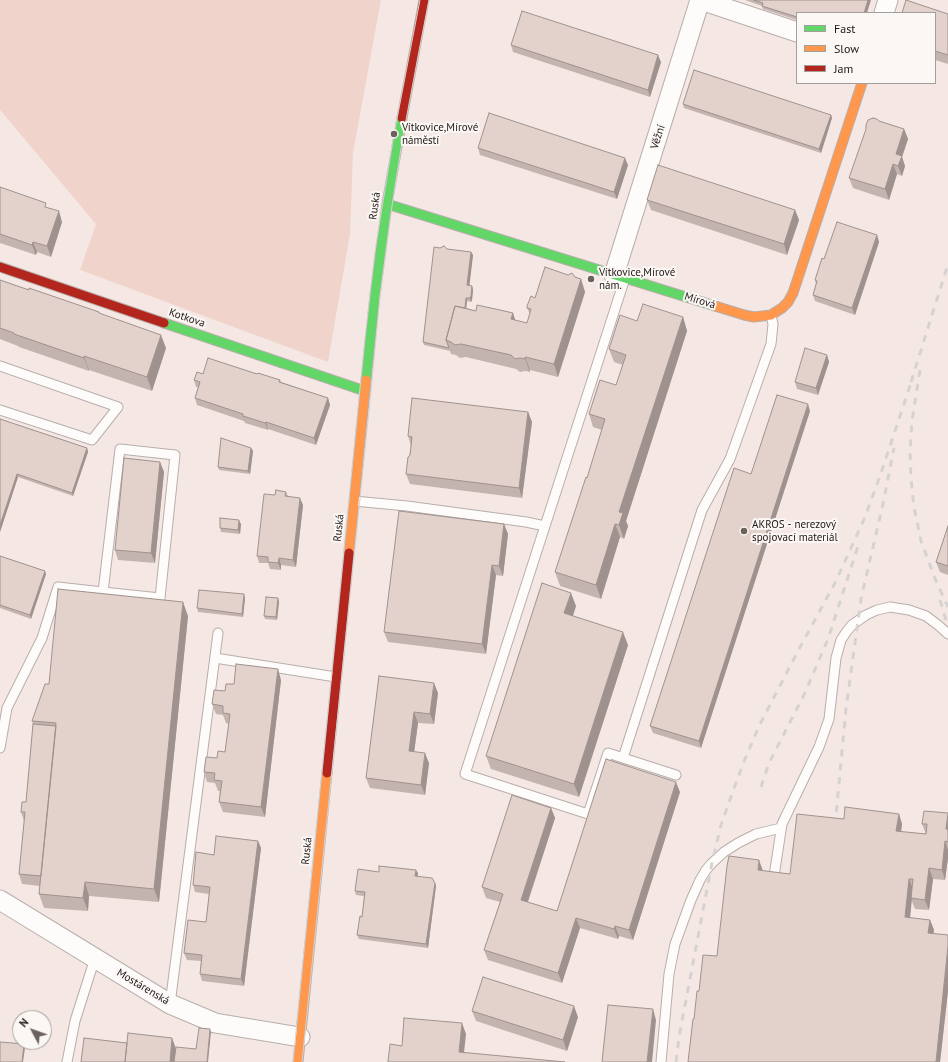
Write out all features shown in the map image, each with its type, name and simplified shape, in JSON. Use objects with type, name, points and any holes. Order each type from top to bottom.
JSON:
[{"type":"street","name":"Ruská","points":[[298,1062],[375,295],[398,135],[424,0]]},
{"type":"street","name":"Věžní","points":[[620,276],[700,0],[796,32]]},
{"type":"street","points":[[884,12],[888,0]]},
{"type":"street","points":[[771,315],[782,308],[788,302],[793,293],[862,84]]},
{"type":"street","name":"Mírová","points":[[387,204],[744,315],[754,317],[771,315]]},
{"type":"street","name":"Kotkova","points":[[0,267],[365,391]]},
{"type":"street","name":"Mostárenská","points":[[0,900],[170,1004],[215,1023],[300,1037]]},
{"type":"lane","points":[[620,276],[545,526],[465,774],[588,814],[608,754],[676,775]]},
{"type":"lane","points":[[623,758],[702,510],[730,459],[771,344],[773,324],[771,315]]},
{"type":"lane","points":[[0,366],[118,406],[92,440],[0,410]]},
{"type":"lane","points":[[0,748],[7,708],[42,638],[58,587],[103,592],[160,598],[175,455],[120,449],[103,592]]},
{"type":"lane","points":[[354,501],[407,506],[526,522],[545,526]]},
{"type":"lane","points":[[774,876],[782,824],[819,747],[829,719],[836,658],[841,640],[852,625],[866,615],[877,610],[890,607],[909,610],[926,616],[948,634]]},
{"type":"lane","points":[[170,1004],[218,634]]},
{"type":"lane","points":[[215,658],[336,677]]},
{"type":"lane","points":[[661,1062],[669,974],[675,944],[700,880],[712,863],[724,852],[738,843],[756,834],[781,828]]},
{"type":"lane","points":[[67,1062],[76,1021],[95,958]]},
{"type":"shaded area","points":[[0,0],[381,0],[353,153],[350,234],[328,362],[80,270],[96,224],[0,110]]},
{"type":"building","points":[[754,0],[868,0],[864,12],[796,12],[796,17],[762,6],[763,3]]},
{"type":"building","points":[[906,0],[948,14],[948,55],[936,51],[936,12],[902,12]]},
{"type":"building","points":[[522,11],[658,55],[648,90],[511,45]]},
{"type":"building","points":[[694,70],[831,115],[819,149],[683,104]]},
{"type":"building","points":[[489,113],[625,158],[614,192],[478,148]]},
{"type":"building","points":[[873,118],[904,129],[896,154],[902,156],[898,166],[893,164],[885,189],[849,178],[868,120]]},
{"type":"building","points":[[658,165],[795,210],[784,244],[647,200]]},
{"type":"building","points":[[0,187],[46,203],[45,207],[59,211],[47,246],[33,242],[32,245],[0,234]]},
{"type":"building","points":[[837,222],[877,235],[852,308],[813,295],[817,281],[815,280],[822,258],[824,259]]},
{"type":"building","points":[[444,246],[447,249],[471,252],[467,285],[472,286],[471,296],[470,298],[466,298],[465,308],[455,306],[446,340],[449,348],[423,342],[434,247],[440,248]]},
{"type":"building","points":[[545,267],[568,275],[572,273],[575,277],[581,279],[554,364],[525,357],[525,359],[515,359],[511,355],[461,344],[455,345],[446,340],[455,306],[476,311],[477,305],[513,313],[511,319],[527,323],[531,309],[527,308],[527,306],[531,296],[535,298]]},
{"type":"building","points":[[0,280],[29,290],[29,288],[161,335],[147,377],[84,356],[84,358],[0,328]]},
{"type":"building","points":[[643,304],[683,317],[619,512],[623,513],[619,525],[615,524],[596,585],[555,572],[586,477],[587,478],[605,419],[589,414],[600,380],[616,385],[626,355],[609,349],[620,315],[637,321]]},
{"type":"building","points":[[805,348],[827,355],[816,388],[795,382]]},
{"type":"building","points":[[208,358],[280,380],[279,382],[328,398],[314,438],[243,416],[243,414],[195,398],[200,382],[194,380],[197,372],[203,374]]},
{"type":"building","points":[[777,395],[808,404],[699,741],[650,726],[734,468],[751,474]]},
{"type":"building","points":[[412,398],[528,412],[519,488],[406,474],[412,437],[408,436]]},
{"type":"building","points":[[0,419],[87,448],[72,493],[17,474],[0,525]]},
{"type":"building","points":[[221,438],[251,448],[248,471],[218,467]]},
{"type":"building","points":[[124,458],[160,462],[151,553],[115,550]]},
{"type":"building","points":[[276,490],[286,492],[285,496],[300,498],[293,560],[279,558],[278,563],[268,562],[268,557],[257,556],[264,494],[275,495]]},
{"type":"building","points":[[399,511],[504,524],[499,566],[492,565],[482,644],[384,632]]},
{"type":"building","points":[[220,518],[239,520],[238,530],[220,528]]},
{"type":"building","points":[[948,526],[948,566],[936,562]]},
{"type":"building","points":[[0,556],[45,571],[30,615],[0,605]]},
{"type":"building","points":[[542,583],[571,593],[564,613],[623,632],[574,784],[486,756]]},
{"type":"building","points":[[58,589],[183,602],[154,889],[85,882],[83,898],[39,894],[56,723],[32,721],[45,684],[49,684]]},
{"type":"building","points":[[199,590],[244,594],[242,614],[197,608]]},
{"type":"building","points":[[266,597],[278,598],[276,617],[264,616]]},
{"type":"building","points":[[236,664],[278,669],[261,807],[219,802],[222,781],[214,780],[215,773],[204,772],[206,757],[217,758],[218,751],[225,752],[230,714],[223,713],[223,706],[212,704],[214,690],[225,691],[226,684],[234,684]]},
{"type":"building","points":[[379,676],[434,683],[430,714],[414,712],[409,751],[425,753],[421,785],[366,778]]},
{"type":"building","points":[[33,724],[56,726],[41,876],[19,874],[25,812],[21,812],[22,802],[26,802]]},
{"type":"building","points":[[606,759],[676,782],[629,930],[615,926],[614,929],[576,918],[558,973],[484,950],[503,894],[482,887],[512,795],[551,808],[521,900],[557,911]]},
{"type":"building","points":[[845,807],[899,814],[896,831],[926,834],[927,824],[922,824],[924,811],[948,813],[946,829],[948,829],[948,842],[945,841],[942,870],[929,868],[925,900],[911,898],[913,879],[909,879],[905,917],[930,920],[928,933],[948,935],[936,1062],[688,1062],[703,955],[717,956],[729,856],[759,860],[758,870],[790,874],[797,814],[844,819]]},
{"type":"building","points":[[216,836],[258,841],[241,979],[200,974],[202,955],[184,953],[188,920],[206,922],[210,887],[193,885],[196,852],[214,855]]},
{"type":"building","points":[[379,866],[416,870],[415,876],[432,878],[435,883],[426,944],[357,935],[360,916],[362,917],[365,892],[355,891],[358,869],[379,872]]},
{"type":"building","points":[[483,977],[574,1006],[563,1040],[472,1011]]},
{"type":"building","points":[[608,1005],[653,1009],[647,1062],[602,1062]]},
{"type":"building","points":[[404,1018],[462,1023],[459,1052],[565,1062],[388,1062],[390,1044],[402,1046]]},
{"type":"building","points":[[199,1028],[210,1029],[207,1062],[174,1062],[176,1047],[196,1049]]},
{"type":"building","points":[[128,1033],[172,1038],[170,1062],[125,1062]]},
{"type":"building","points":[[84,1038],[127,1043],[125,1062],[81,1062]]},
{"type":"building","points":[[0,1042],[12,1043],[12,1050],[23,1050],[22,1062],[0,1062]]},
{"type":"tram line","points":[[293,1062],[375,251],[394,134],[420,0]]},
{"type":"tram line","points":[[302,1062],[380,296],[403,136],[429,0]]},
{"type":"railway","points":[[911,382],[948,264]]},
{"type":"railway","points":[[920,370],[912,421],[910,451],[914,507],[921,541],[936,581],[948,607]]},
{"type":"railway","points":[[676,1062],[679,1037],[712,863],[721,825],[745,759],[760,724],[835,583],[865,517],[913,377]]},
{"type":"railway","points":[[835,826],[846,709],[861,599],[883,504],[894,448]]},
{"type":"railway","points":[[761,787],[769,763],[804,695],[828,639],[859,543]]},
{"type":"railway","points":[[940,600],[948,627]]},
{"type":"traffic: fast","points":[[366,380],[387,204],[402,118]]},
{"type":"traffic: fast","points":[[387,204],[715,306]]},
{"type":"traffic: fast","points":[[164,323],[365,391]]},
{"type":"traffic: slow","points":[[715,306],[754,317],[771,315],[788,302],[793,293],[862,84]]},
{"type":"traffic: slow","points":[[349,553],[366,380]]},
{"type":"traffic: slow","points":[[298,1062],[327,773]]},
{"type":"traffic: jam","points":[[402,118],[424,0]]},
{"type":"traffic: jam","points":[[0,267],[164,323]]},
{"type":"traffic: jam","points":[[327,773],[349,553]]},
{"type":"place","name":"Vítkovice,Mírové náměstí","points":[[394,134]]},
{"type":"place","name":"Vítkovice,Mírové nám.","points":[[591,279]]},
{"type":"place","name":"AKROS - nerezový spojovací materiál","points":[[744,531]]}]
